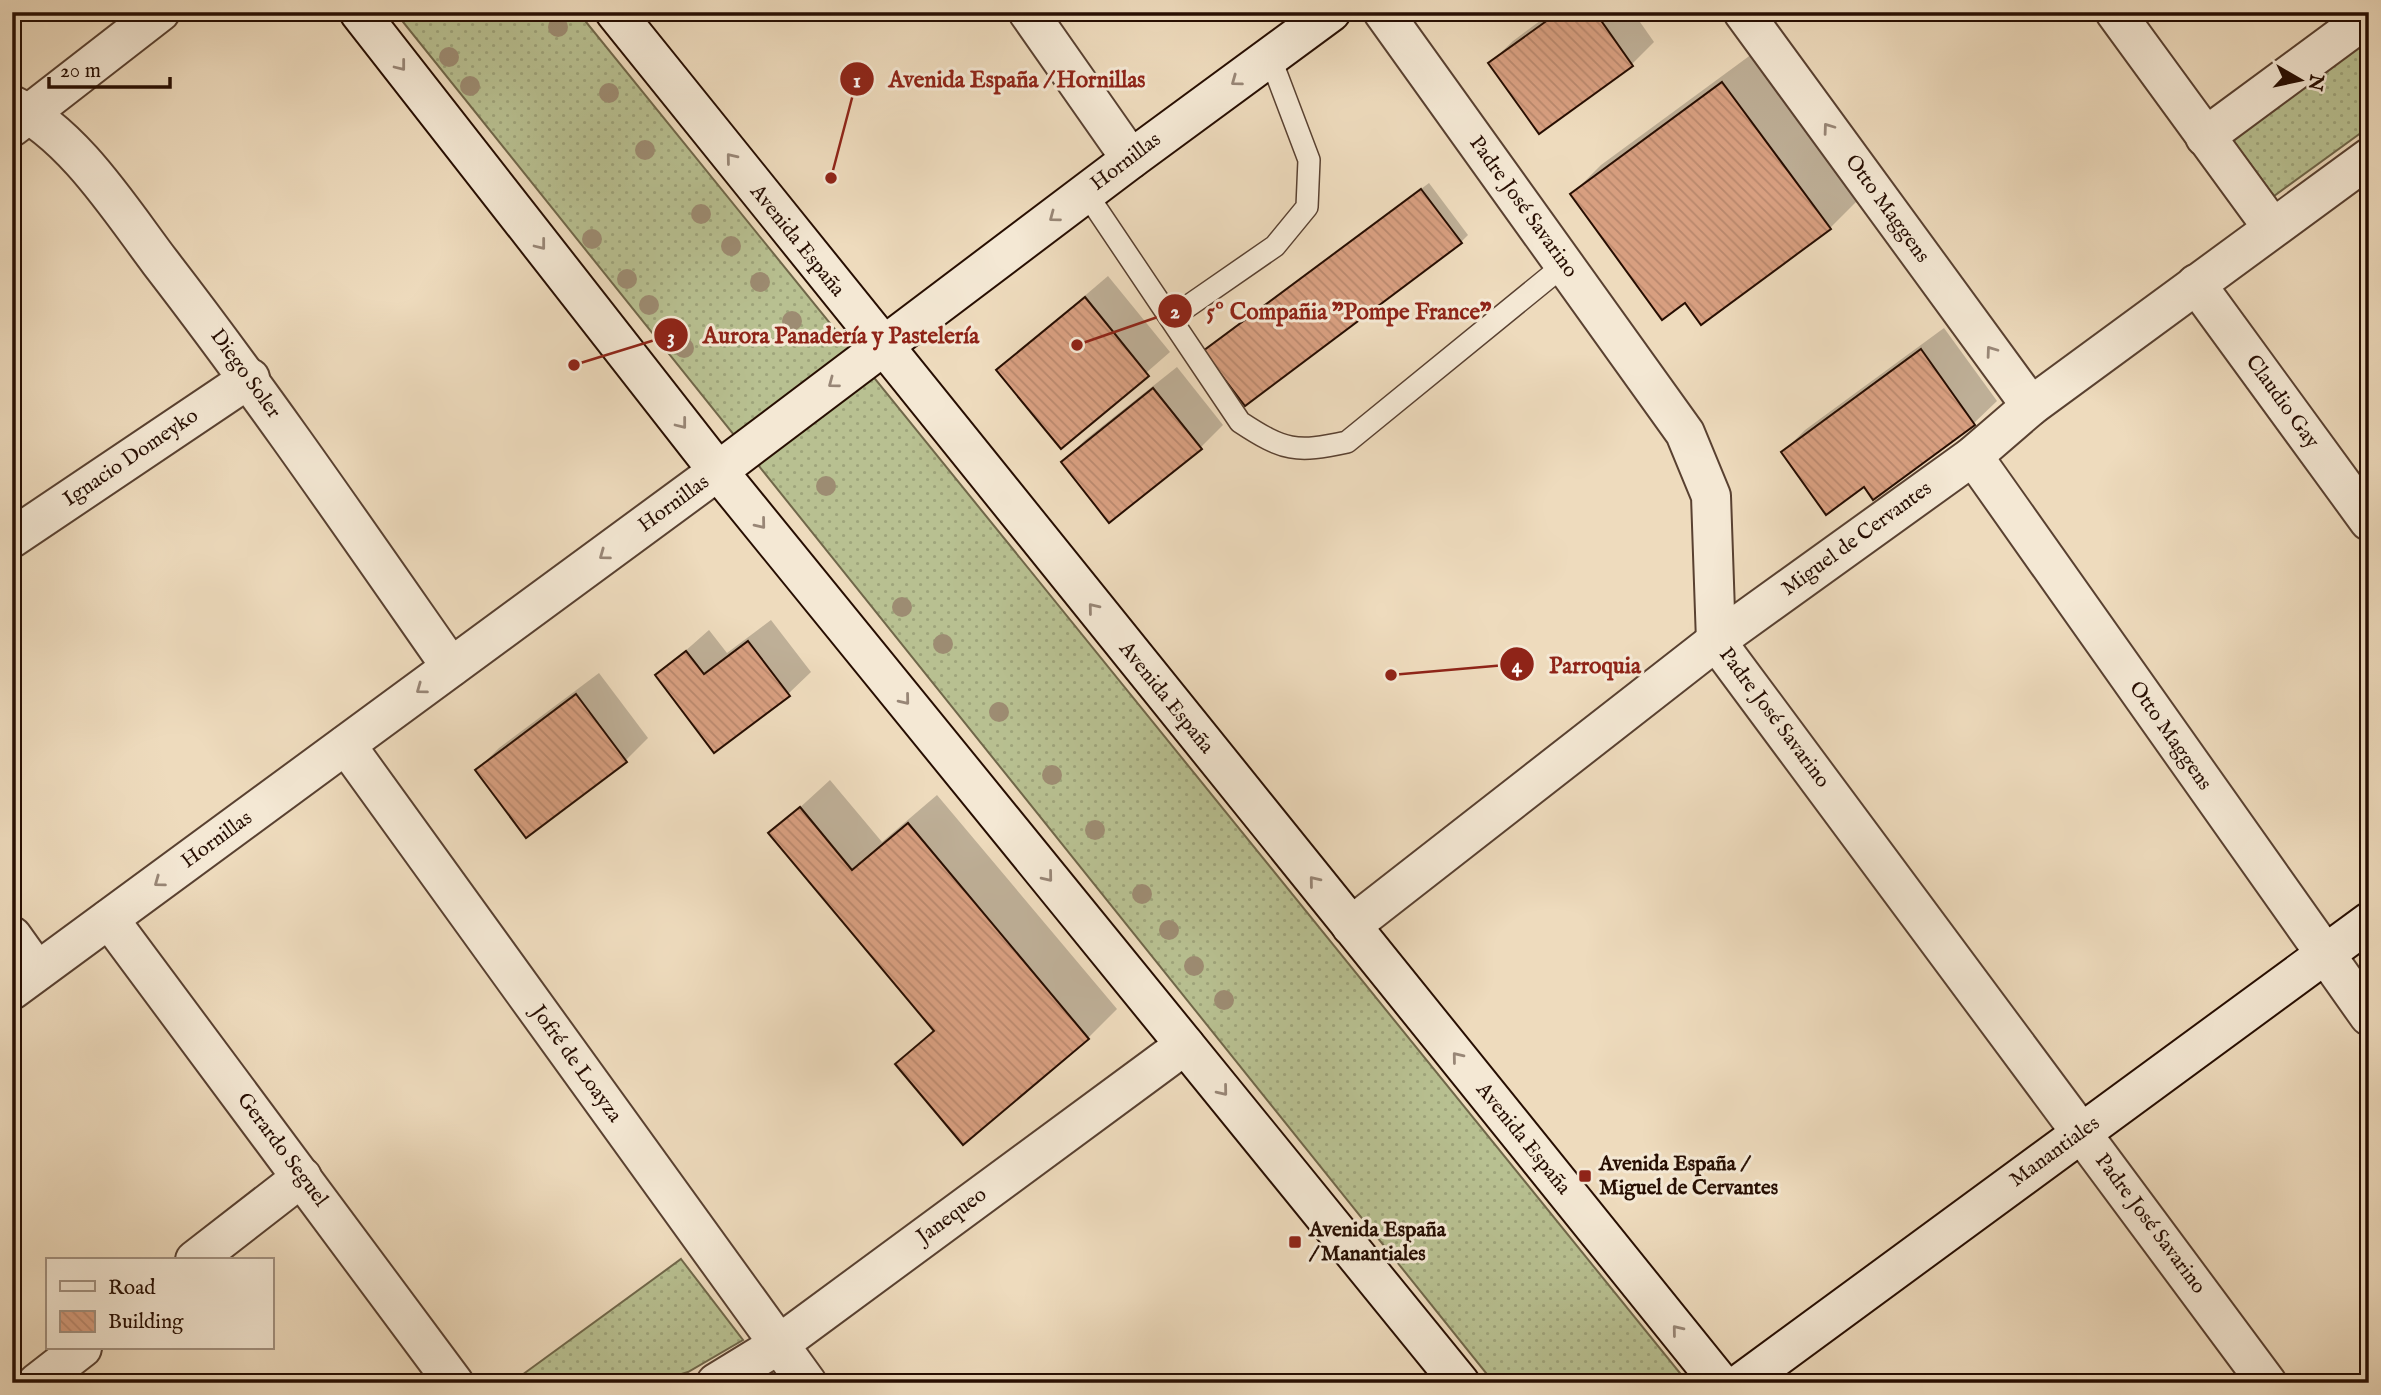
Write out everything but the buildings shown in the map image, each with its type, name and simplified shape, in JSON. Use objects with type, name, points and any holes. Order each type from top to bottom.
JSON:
[{"type":"street","points":[[18,115],[160,12]]},
{"type":"street","points":[[359,12],[718,471],[1460,1383]]},
{"type":"street","name":"Avenida España","points":[[615,12],[881,346],[1720,1383]]},
{"type":"street","points":[[1028,12],[1130,159]]},
{"type":"street","name":"Hornillas","points":[[25,981],[718,471],[1130,159],[1331,12]]},
{"type":"street","name":"Padre José Savarino","points":[[1383,12],[1685,433],[1711,496],[1716,641],[2267,1383]]},
{"type":"street","name":"Otto Maggens","points":[[1743,12],[2031,406]]},
{"type":"street","points":[[2115,12],[2272,227]]},
{"type":"street","points":[[2206,137],[2369,16]]},
{"type":"street","name":"Diego Soler","points":[[18,115],[85,164],[250,378],[451,667]]},
{"type":"street","name":"Miguel de Cervantes","points":[[1351,926],[1716,641],[1972,456],[2031,406],[2369,158]]},
{"type":"street","name":"Claudio Gay","points":[[2196,284],[2368,519]]},
{"type":"street","name":"Ignacio Domeyko","points":[[12,538],[250,378]]},
{"type":"street","name":"Otto Maggens","points":[[1972,456],[2369,1016]]},
{"type":"street","name":"Jofré de Loayza","points":[[346,745],[807,1383]]},
{"type":"street","name":"Gerardo Seguel","points":[[109,919],[454,1383]]},
{"type":"street","name":"Manantiales","points":[[1741,1383],[2369,922]]},
{"type":"street","points":[[12,936],[25,981]]},
{"type":"street","name":"Janequeo","points":[[716,1383],[778,1345],[1185,1045]]},
{"type":"street","points":[[198,1258],[302,1178]]},
{"type":"street","points":[[37,1383],[79,1350]]},
{"type":"lane","points":[[1171,318],[1275,246],[1307,207],[1309,160],[1270,57]]},
{"type":"lane","points":[[1086,193],[1240,422],[1265,439],[1305,451],[1347,442],[1564,265]]},
{"type":"green space","points":[[395,12],[578,12],[1688,1383],[1494,1383]]},
{"type":"green space","points":[[2369,40],[2369,127],[2274,196],[2232,139]]},
{"type":"green space","points":[[681,1259],[743,1340],[688,1372],[652,1383],[511,1383]]},
{"type":"place","name":"Avenida España / Hornillas","points":[[831,178]]},
{"type":"place","name":"5º Compañia \"Pompe France\"","points":[[1077,345]]},
{"type":"place","name":"Aurora Panadería y Pastelería","points":[[574,365]]},
{"type":"place","name":"Parroquia","points":[[1391,675]]},
{"type":"place","name":"Avenida España / Miguel de Cervantes","points":[[1585,1176]]},
{"type":"place","name":"Avenida España / Manantiales","points":[[1295,1242]]}]
